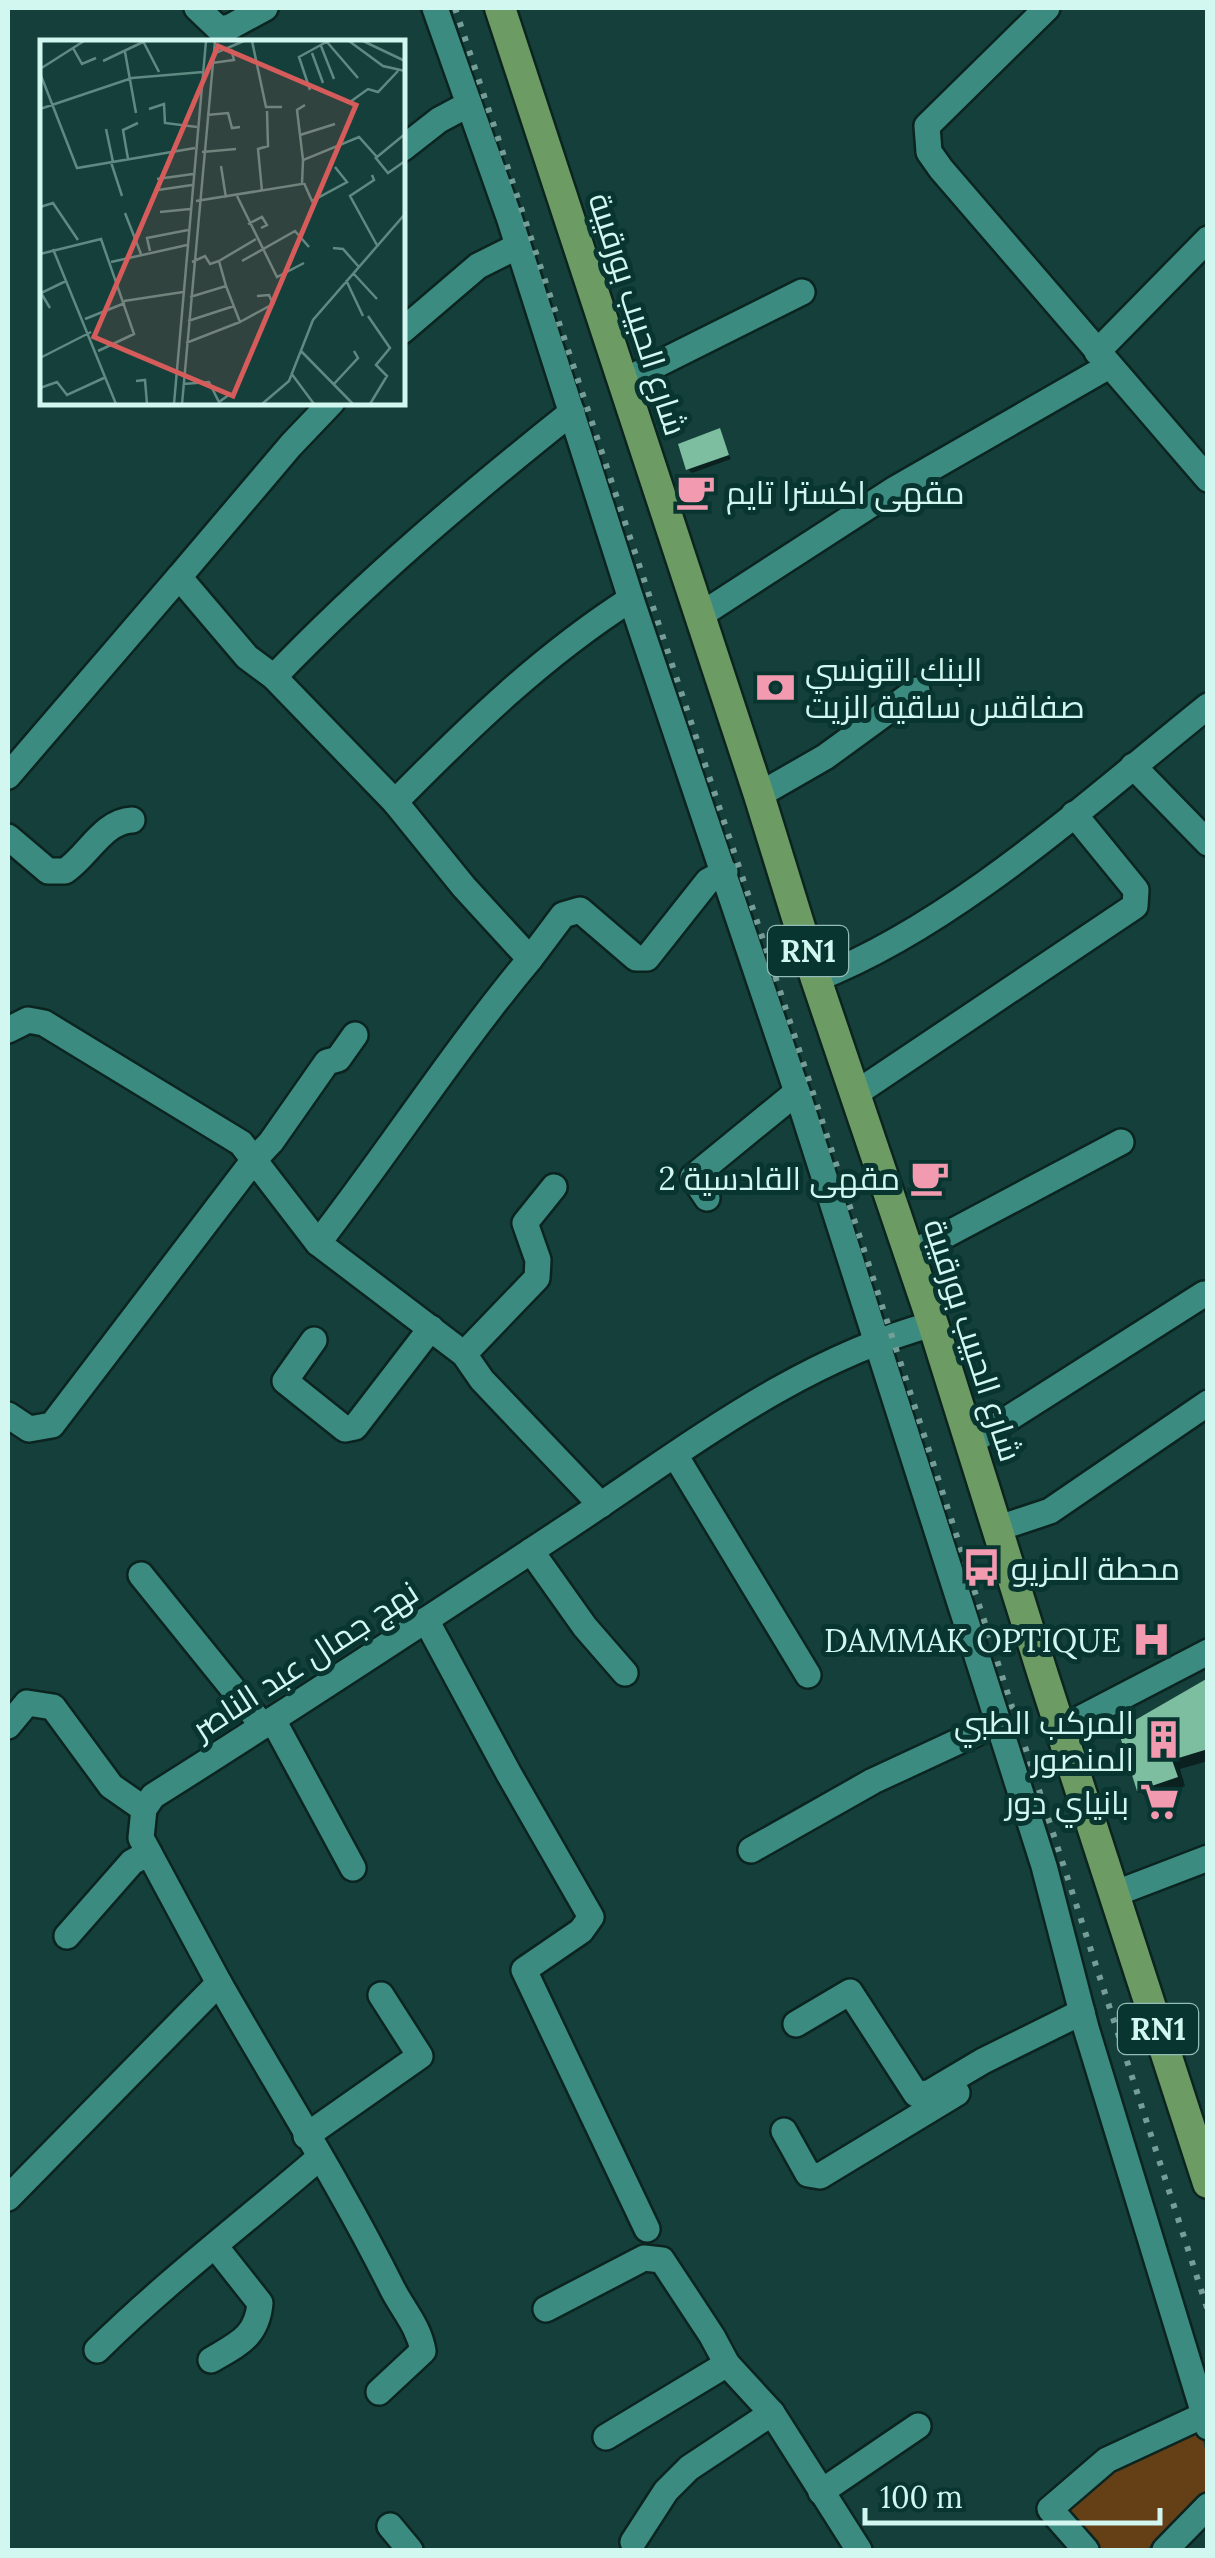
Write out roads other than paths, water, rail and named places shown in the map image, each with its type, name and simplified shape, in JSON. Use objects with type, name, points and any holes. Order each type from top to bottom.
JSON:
[{"type":"main road","name":"شارع الحبيب بورقيبة","points":[[500,8],[760,795],[816,979],[933,1324],[1208,2183]]},
{"type":"street","points":[[197,8],[219,28],[230,27],[265,8]]},
{"type":"street","points":[[434,8],[797,1092],[1044,1866],[1084,2020],[1206,2421],[1108,2460],[1050,2510],[1086,2550]]},
{"type":"street","points":[[1047,8],[927,126],[930,152],[940,169],[1208,479]]},
{"type":"street","points":[[405,147],[438,120],[469,104]]},
{"type":"street","points":[[699,616],[1103,359],[1208,239]]},
{"type":"street","points":[[405,329],[478,266],[516,247]]},
{"type":"street","points":[[624,381],[802,292]]},
{"type":"street","points":[[8,776],[329,405]]},
{"type":"street","points":[[274,676],[354,597],[500,469],[572,412]]},
{"type":"street","points":[[179,577],[247,657],[274,676],[395,802],[530,959]]},
{"type":"street","points":[[395,802],[538,664],[631,599]]},
{"type":"street","points":[[760,795],[825,757],[916,690]]},
{"type":"street","points":[[816,979],[858,963],[960,899],[1208,706]]},
{"type":"street","points":[[1133,766],[1208,843]]},
{"type":"street","points":[[854,1094],[1135,906],[1136,890],[1074,814]]},
{"type":"street","points":[[8,837],[48,871],[66,871],[108,830],[124,820],[132,820]]},
{"type":"street","points":[[318,1243],[375,1170],[480,1018],[563,915],[580,910],[636,958],[647,958],[708,881],[725,872]]},
{"type":"street","points":[[8,1030],[28,1020],[44,1023],[241,1143],[318,1243],[464,1354],[482,1380],[601,1504]]},
{"type":"street","points":[[8,1415],[29,1429],[52,1425],[253,1160],[271,1142],[327,1062],[338,1059],[355,1035]]},
{"type":"street","points":[[707,1198],[693,1177],[797,1092]]},
{"type":"street","points":[[910,1254],[1121,1142]]},
{"type":"street","points":[[464,1354],[537,1278],[538,1260],[525,1223],[554,1187]]},
{"type":"street","points":[[970,1443],[1204,1294]]},
{"type":"street","name":"نهج جمال عبد الناصر","points":[[144,1809],[154,1796],[764,1395],[876,1341],[933,1324]]},
{"type":"street","points":[[314,1340],[286,1381],[344,1429],[355,1426],[431,1328]]},
{"type":"street","points":[[996,1529],[1050,1511],[1208,1403]]},
{"type":"street","points":[[676,1455],[808,1675]]},
{"type":"street","points":[[531,1551],[585,1627],[625,1674]]},
{"type":"street","points":[[141,1575],[268,1723],[316,1794],[353,1868]]},
{"type":"street","points":[[426,1620],[591,1917],[581,1931],[524,1970],[647,2229]]},
{"type":"street","points":[[1060,1729],[1208,1652]]},
{"type":"street","points":[[8,1726],[27,1702],[53,1707],[112,1786],[144,1809],[141,1838],[219,1984],[420,2334],[423,2351],[379,2392]]},
{"type":"street","points":[[751,1850],[873,1781],[998,1724]]},
{"type":"street","points":[[67,1936],[132,1862],[149,1853]]},
{"type":"street","points":[[1114,1894],[1208,1858]]},
{"type":"street","points":[[8,2198],[219,1984]]},
{"type":"street","points":[[796,2024],[850,1992],[916,2094],[929,2094],[983,2061],[1084,2020]]},
{"type":"street","points":[[97,2350],[182,2270],[215,2246],[313,2147],[420,2056],[381,1995]]},
{"type":"street","points":[[784,2131],[808,2174],[820,2176],[1084,2020]]},
{"type":"street","points":[[210,2360],[242,2341],[258,2322],[260,2302],[215,2246]]},
{"type":"street","points":[[546,2309],[644,2258],[662,2260],[728,2364],[772,2413],[859,2550]]},
{"type":"street","points":[[606,2437],[728,2364]]},
{"type":"street","points":[[633,2542],[666,2491],[689,2468],[772,2413]]},
{"type":"street","points":[[821,2492],[918,2426]]},
{"type":"street","points":[[1164,2550],[1208,2506]]},
{"type":"street","points":[[390,2526],[410,2550]]},
{"type":"railway","points":[[455,8],[780,991],[1208,2311]]},
{"type":"place","name":"مقهى اكسترا تايم","points":[[696,492]]},
{"type":"place","name":"البنك التونسي صفاقس ساقية الزيت","points":[[775,687]]},
{"type":"place","name":"مقهى القادسية 2","points":[[930,1178]]},
{"type":"place","name":"محطة المزيو","points":[[981,1568]]},
{"type":"place","name":"DAMMAK OPTIQUE","points":[[1151,1640]]},
{"type":"place","name":"المركب الطبي المنصور","points":[[1164,1740]]},
{"type":"place","name":"بانياي دور","points":[[1159,1802]]}]
